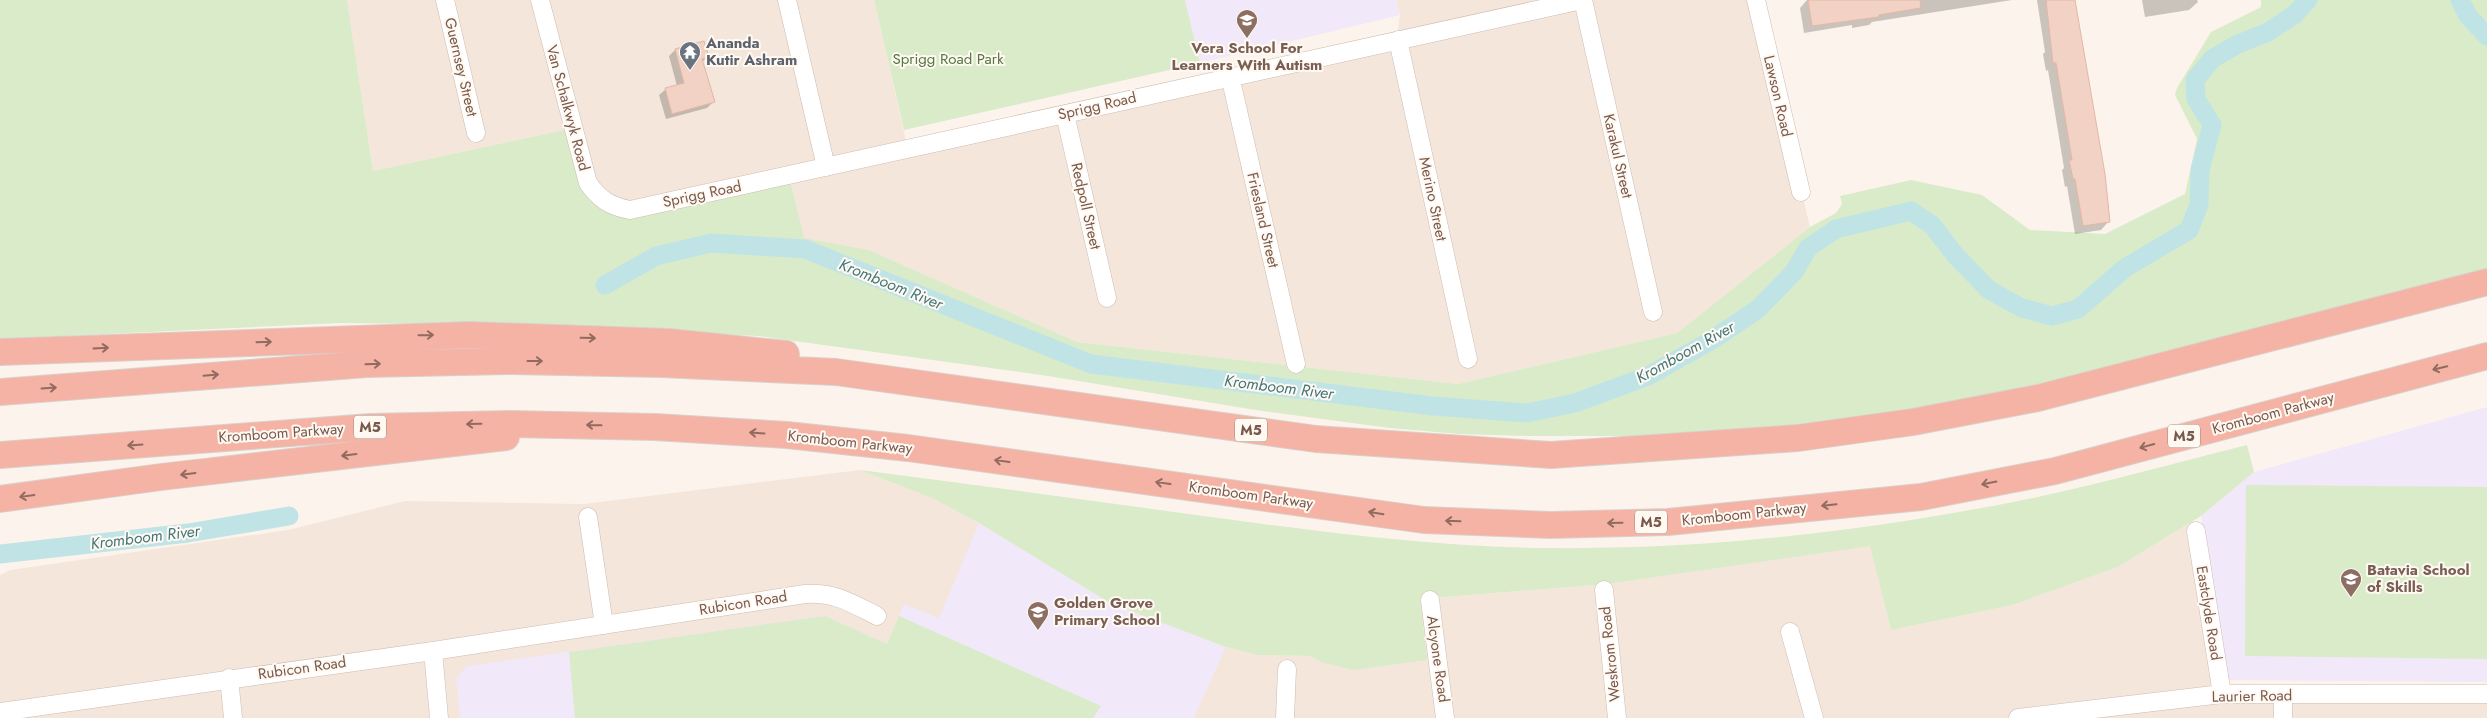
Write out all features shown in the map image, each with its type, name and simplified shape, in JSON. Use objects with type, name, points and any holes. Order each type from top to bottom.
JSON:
[{"type":"highway","name":"M5","points":[[0,392],[271,370],[448,361],[559,361],[836,372],[1316,439],[1560,454],[1798,438],[1913,422],[2038,398],[2487,282]]},
{"type":"highway","points":[[0,352],[470,335],[597,338],[704,345],[787,354],[836,372]]},
{"type":"highway","name":"Kromboom Parkway","points":[[0,455],[344,428],[557,424],[701,429],[908,448],[1424,520],[1550,525],[1668,522],[1921,496],[2055,471],[2487,356]]},
{"type":"highway","points":[[0,499],[171,476],[478,442],[557,424]]},
{"type":"street","name":"Guernsey Street","points":[[445,0],[476,133]]},
{"type":"street","name":"Van Schalkwyk Road","points":[[540,0],[588,183],[599,198],[613,207]]},
{"type":"street","points":[[787,0],[826,167]]},
{"type":"street","name":"Sprigg Road","points":[[613,207],[630,210],[1230,76],[1582,0]]},
{"type":"street","name":"Karakul Street","points":[[1582,0],[1653,312]]},
{"type":"street","name":"Lawson Road","points":[[1756,0],[1801,192]]},
{"type":"street","name":"Merino Street","points":[[1398,40],[1468,359]]},
{"type":"street","name":"Friesland Street","points":[[1230,76],[1296,364]]},
{"type":"street","name":"Redpoll Street","points":[[1065,114],[1107,298]]},
{"type":"street","points":[[588,517],[604,625]]},
{"type":"street","name":"Eastclyde Road","points":[[2196,531],[2222,694]]},
{"type":"street","name":"Weskrom Road","points":[[1604,590],[1617,718]]},
{"type":"street","name":"Rubicon Road","points":[[0,712],[229,678],[433,651],[824,593],[840,597],[877,616]]},
{"type":"street","name":"Alcyone Road","points":[[1430,600],[1445,718]]},
{"type":"street","points":[[1790,632],[1814,718]]},
{"type":"street","points":[[433,651],[439,718]]},
{"type":"street","points":[[1285,718],[1287,669]]},
{"type":"street","points":[[229,678],[233,718]]},
{"type":"street","name":"Laurier Road","points":[[2018,718],[2118,712],[2222,694],[2487,694]]},
{"type":"street","points":[[2283,695],[2283,718]]},
{"type":"shaded area","points":[[347,0],[874,0],[908,150],[1397,40],[1400,15],[1396,0],[1756,0],[1810,227],[1677,333],[1458,384],[1077,342],[869,250],[630,210],[599,198],[573,128],[373,171]]},
{"type":"shaded area","name":"Vera School For Learners With Autism","points":[[1185,0],[1396,0],[1400,15],[1200,63]]},
{"type":"shaded area","name":"Batavia School of Skills","points":[[2487,407],[2487,682],[2228,680],[2201,516],[2254,472]]},
{"type":"shaded area","points":[[860,470],[932,498],[979,523],[1110,603],[1226,647],[1257,655],[1309,656],[1321,662],[1420,599],[1607,584],[1870,545],[1891,630],[2013,605],[2118,567],[2193,521],[2222,694],[2487,694],[2487,718],[0,718],[0,575],[10,570],[288,530],[405,501],[584,504]]},
{"type":"shaded area","name":"Golden Grove Primary School","points":[[979,523],[1110,603],[1226,647],[1194,718],[460,718],[456,678],[467,666],[825,616],[887,644],[904,604],[939,618]]},
{"type":"green space","points":[[0,0],[347,0],[373,171],[573,128],[588,183],[613,207],[789,176],[804,238],[869,250],[1077,342],[1458,384],[1677,333],[1810,227],[1836,213],[1842,204],[1840,196],[1911,180],[1982,195],[2030,230],[2105,234],[2185,194],[2197,139],[2175,95],[2177,88],[2211,32],[2261,7],[2261,0],[2487,0],[2487,269],[2025,387],[1902,411],[1779,427],[1655,436],[1459,434],[1390,428],[1262,411],[1048,376],[758,336],[535,325],[340,323],[0,339]]},
{"type":"green space","name":"Sprigg Road Park","points":[[874,0],[1185,0],[1200,63],[904,130]]},
{"type":"green space","points":[[2247,445],[2254,472],[2201,516],[2118,567],[2013,605],[1891,630],[1870,546],[1607,584],[1420,599],[1427,660],[1353,670],[1321,662],[1309,656],[1257,655],[1226,647],[1110,603],[979,523],[932,498],[860,470],[1245,522],[1373,537],[1459,545],[1607,548],[1728,542],[1848,529],[1908,520],[2028,499]]},
{"type":"green space","name":"Batavia School of Skills","points":[[2246,485],[2487,487],[2487,659],[2245,656]]},
{"type":"green space","points":[[825,616],[887,644],[899,616],[1101,706],[1093,718],[575,718],[569,652]]},
{"type":"building","points":[[1808,0],[1920,0],[1921,8],[1879,15],[1879,17],[1812,26]]},
{"type":"building","points":[[2046,0],[2075,0],[2105,174],[2110,222],[2083,226],[2075,179],[2073,179],[2069,160],[2072,160],[2056,63],[2053,63]]},
{"type":"building","name":"Ananda Kutir Ashram","points":[[704,41],[709,57],[702,59],[715,102],[672,114],[665,88],[684,83],[675,49]]},
{"type":"waterway","name":"Kromboom River","points":[[605,285],[656,256],[711,243],[805,249],[1091,364],[1433,406],[1527,413],[1575,403],[1648,376],[1712,340],[1758,309],[1794,272],[1808,248],[1836,229],[1911,211],[1932,225],[1956,256],[1989,290],[2022,308],[2052,316],[2078,309],[2125,268],[2189,230],[2199,205],[2200,170],[2212,125],[2196,99],[2195,80],[2212,59],[2236,45],[2268,32],[2294,15],[2308,0]]},
{"type":"waterway","name":"Kromboom River","points":[[2460,0],[2468,16],[2487,36]]},
{"type":"waterway","name":"Kromboom River","points":[[0,554],[188,533],[289,516]]},
{"type":"place","name":"Vera School For Learners With Autism","points":[[1247,39]]},
{"type":"place","name":"Ananda Kutir Ashram","points":[[690,71]]},
{"type":"place","name":"Batavia School of Skills","points":[[2351,598]]},
{"type":"place","name":"Golden Grove Primary School","points":[[1038,631]]}]
